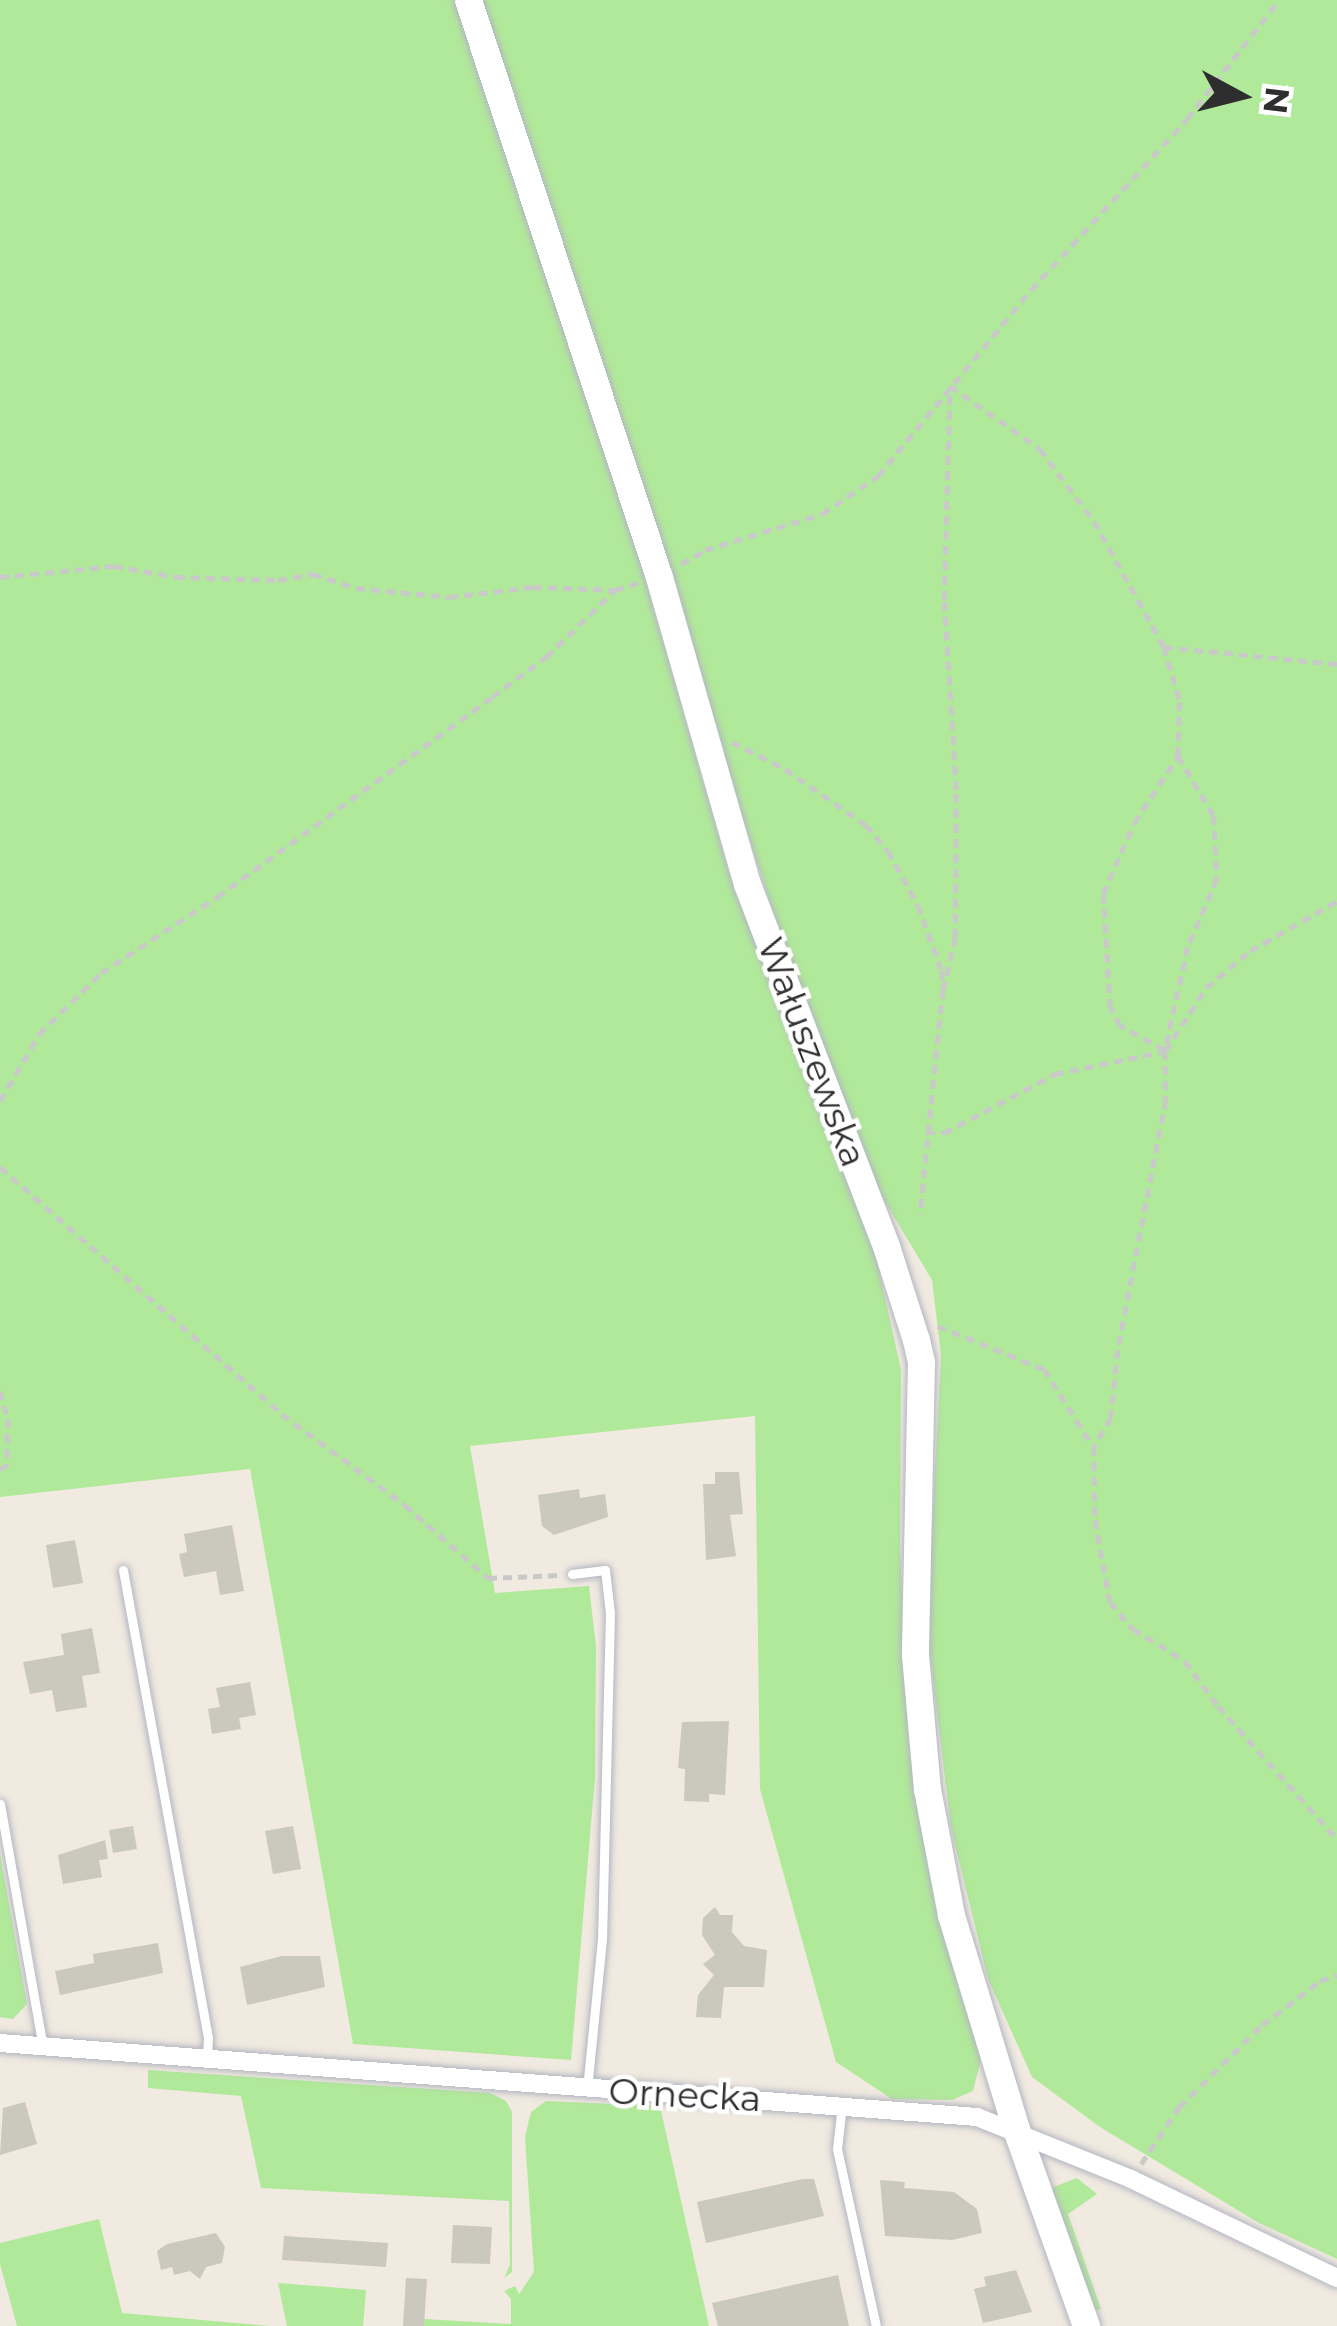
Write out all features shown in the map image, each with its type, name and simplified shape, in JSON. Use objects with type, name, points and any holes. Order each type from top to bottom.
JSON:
[{"type":"street","name":"Wałuszewska","points":[[468,0],[658,577],[747,884],[886,1246],[916,1340],[921,1362],[915,1655],[927,1789],[951,1915],[1016,2128],[1086,2326]]},
{"type":"street","name":"Ornecka","points":[[0,2043],[977,2117],[1016,2128],[1131,2179],[1337,2278]]},
{"type":"lane","points":[[123,1570],[208,2038],[207,2062]]},
{"type":"lane","points":[[572,1574],[604,1570],[610,1613],[602,1939],[587,2090]]},
{"type":"lane","points":[[0,1804],[43,2048]]},
{"type":"lane","points":[[842,2105],[837,2149],[876,2326]]},
{"type":"path","points":[[0,577],[114,566],[176,577],[278,580],[313,574],[356,588],[449,598],[533,586],[615,590],[658,577],[705,550],[822,514],[878,476],[950,386],[1187,119],[1279,0]]},
{"type":"path","points":[[950,386],[1040,449],[1094,521],[1164,647],[1180,702],[1178,756],[1134,823],[1103,894],[1110,1008],[1120,1026],[1165,1051]]},
{"type":"path","points":[[920,1215],[943,990],[955,938],[956,790],[944,581],[950,386]]},
{"type":"path","points":[[0,1101],[39,1034],[101,973],[217,897],[493,698],[545,657],[615,590]]},
{"type":"path","points":[[1164,647],[1337,664]]},
{"type":"path","points":[[701,725],[785,769],[866,826],[888,851],[918,904],[943,990]]},
{"type":"path","points":[[1178,756],[1214,816],[1217,879],[1188,947],[1165,1051],[1166,1100],[1118,1350],[1111,1418],[1094,1448],[1095,1520],[1110,1602],[1119,1617],[1185,1661],[1218,1706],[1337,1839]]},
{"type":"path","points":[[926,1132],[944,1133],[1055,1074],[1165,1051],[1206,988],[1250,950],[1337,901]]},
{"type":"path","points":[[0,1167],[282,1414],[405,1505],[488,1577],[515,1581],[572,1574]]},
{"type":"path","points":[[921,1324],[954,1329],[1044,1369],[1094,1448]]},
{"type":"path","points":[[0,1391],[8,1419],[7,1466],[0,1469]]},
{"type":"path","points":[[1131,2179],[1179,2107],[1262,2025],[1320,1981],[1337,1975]]},
{"type":"green space","points":[[0,0],[455,0],[641,564],[730,876],[873,1243],[901,1370],[900,1544],[908,1739],[922,1836],[981,2059],[973,2091],[952,2100],[892,2099],[836,2062],[760,1789],[755,1416],[470,1446],[495,1593],[589,1586],[596,1647],[595,1777],[571,2060],[353,2044],[250,1469],[0,1497]]},
{"type":"green space","points":[[477,0],[1337,0],[1337,2259],[1259,2223],[1100,2127],[1032,2077],[988,1979],[951,1828],[927,1629],[941,1355],[932,1280],[872,1180],[771,905]]},
{"type":"green space","points":[[0,1854],[27,2004],[13,2019],[0,2017]]},
{"type":"green space","points":[[148,2070],[490,2093],[506,2101],[512,2112],[512,2272],[504,2278],[510,2265],[509,2201],[261,2188],[241,2096],[148,2088]]},
{"type":"green space","points":[[546,2101],[660,2106],[709,2326],[424,2326],[424,2319],[511,2324],[511,2299],[504,2291],[515,2286],[519,2294],[534,2272],[525,2137],[531,2112]]},
{"type":"green space","points":[[1077,2178],[1097,2194],[1068,2214],[1101,2309],[1092,2310],[1051,2188]]},
{"type":"green space","points":[[99,2219],[122,2313],[270,2326],[17,2326],[0,2264],[0,2243]]},
{"type":"green space","points":[[278,2283],[366,2290],[363,2326],[287,2326]]},
{"type":"building","points":[[715,1472],[739,1472],[743,1514],[730,1515],[736,1556],[706,1560],[703,1484],[715,1484]]},
{"type":"building","points":[[579,1489],[580,1498],[605,1494],[608,1517],[554,1535],[542,1526],[538,1495]]},
{"type":"building","points":[[232,1525],[244,1591],[220,1595],[216,1571],[184,1577],[179,1554],[187,1552],[184,1534]]},
{"type":"building","points":[[75,1540],[83,1583],[53,1588],[46,1545]]},
{"type":"building","points":[[92,1628],[100,1673],[82,1676],[87,1707],[56,1712],[52,1690],[30,1694],[23,1662],[64,1655],[61,1634]]},
{"type":"building","points":[[250,1682],[256,1715],[239,1718],[241,1729],[212,1734],[208,1709],[220,1707],[216,1688]]},
{"type":"building","points":[[729,1721],[725,1795],[709,1794],[709,1802],[684,1801],[685,1769],[678,1768],[682,1722]]},
{"type":"building","points":[[133,1826],[137,1849],[113,1853],[109,1830]]},
{"type":"building","points":[[293,1826],[301,1869],[273,1874],[265,1831]]},
{"type":"building","points":[[105,1840],[108,1859],[99,1860],[102,1877],[63,1884],[58,1855]]},
{"type":"building","points":[[715,1907],[720,1915],[733,1915],[732,1932],[744,1946],[767,1950],[764,1987],[724,1987],[721,2018],[696,2017],[698,1995],[714,1975],[703,1964],[715,1955],[702,1935],[703,1918]]},
{"type":"building","points":[[158,1943],[163,1973],[60,1995],[55,1971],[94,1963],[93,1954]]},
{"type":"building","points":[[282,1956],[320,1956],[325,1987],[247,2005],[240,1967]]},
{"type":"building","points":[[25,2102],[37,2144],[0,2155],[3,2108]]},
{"type":"building","points":[[814,2179],[824,2216],[706,2243],[697,2202]]},
{"type":"building","points":[[880,2180],[905,2182],[904,2188],[954,2192],[977,2209],[982,2233],[952,2240],[885,2236]]},
{"type":"building","points":[[453,2225],[492,2227],[490,2264],[451,2263]]},
{"type":"building","points":[[216,2233],[225,2247],[222,2263],[206,2267],[200,2279],[190,2271],[174,2275],[172,2267],[161,2270],[157,2251],[167,2244]]},
{"type":"building","points":[[284,2236],[388,2243],[386,2267],[282,2260]]},
{"type":"building","points":[[1016,2270],[1032,2312],[983,2323],[974,2289],[986,2286],[984,2277]]},
{"type":"building","points":[[838,2275],[849,2326],[718,2326],[712,2303]]},
{"type":"building","points":[[406,2278],[427,2279],[424,2326],[403,2326]]}]
